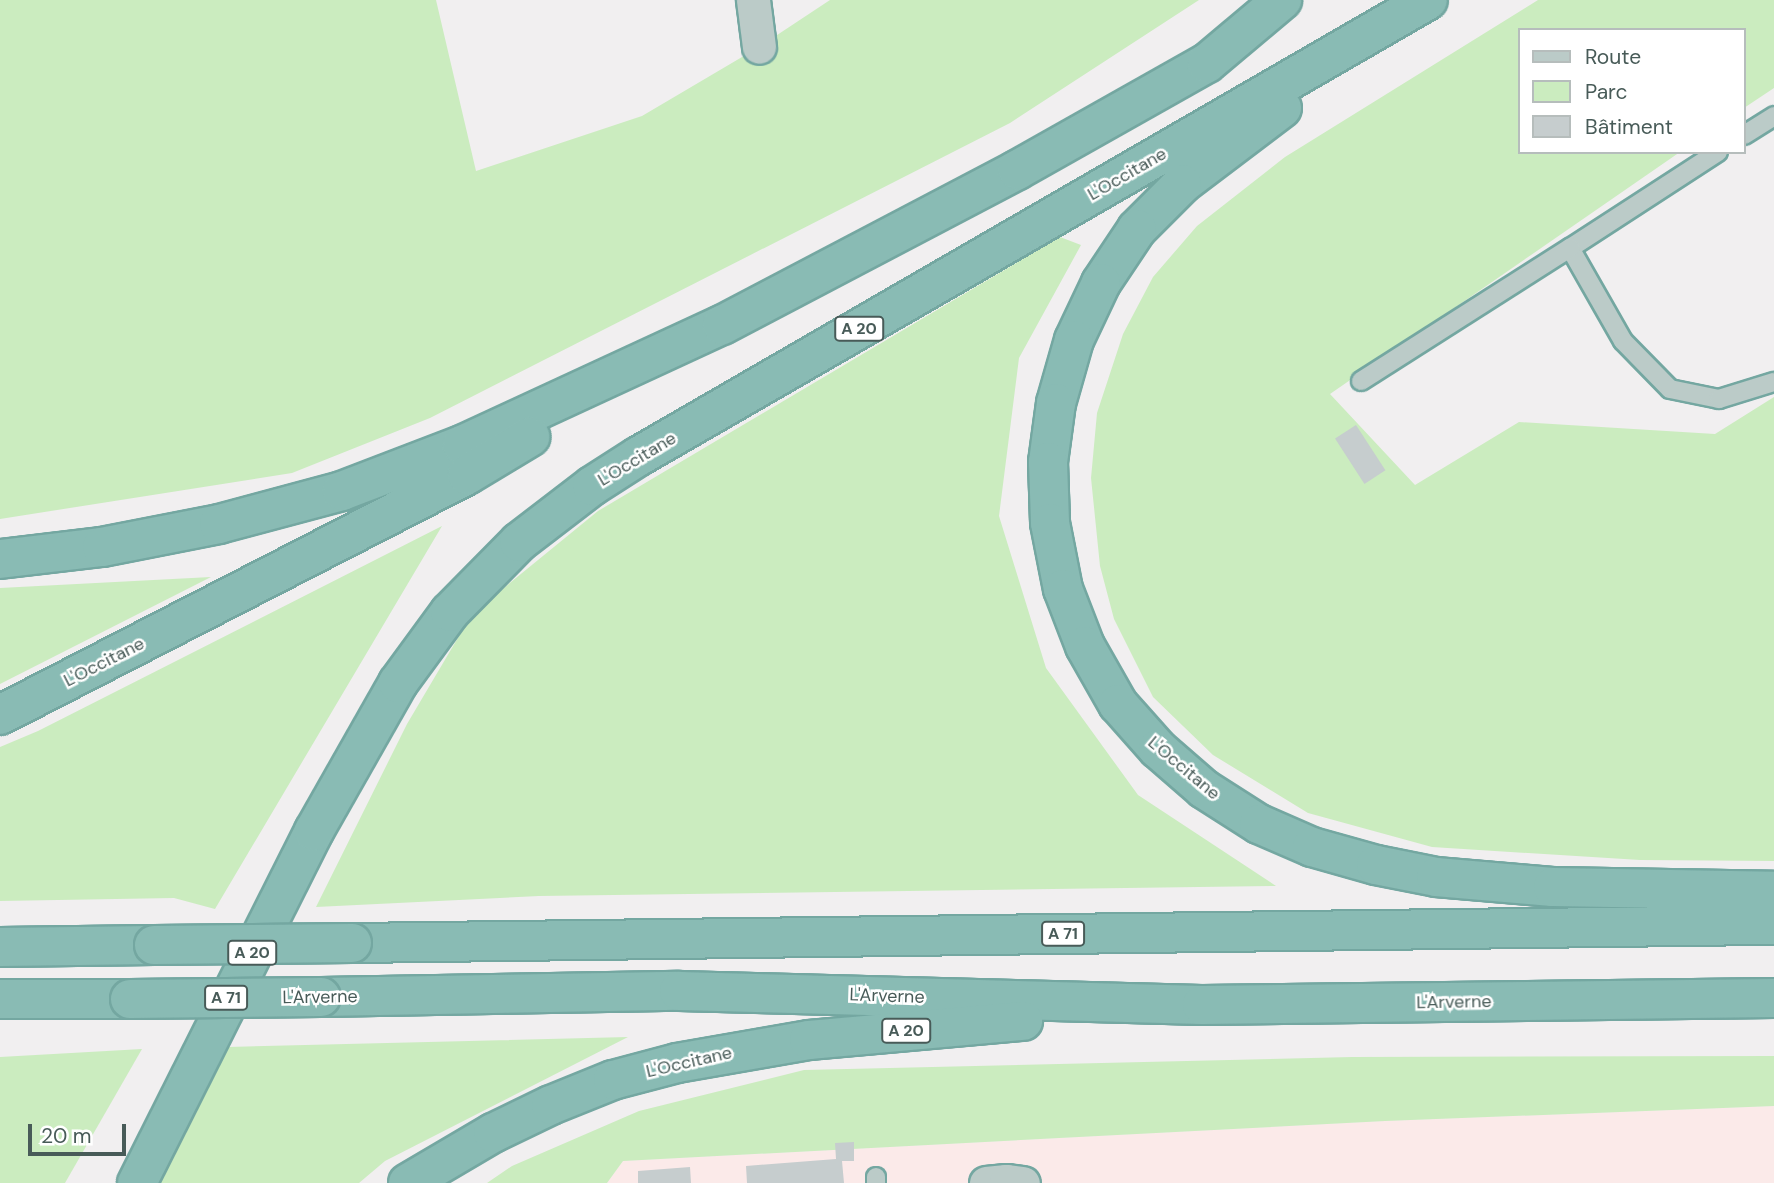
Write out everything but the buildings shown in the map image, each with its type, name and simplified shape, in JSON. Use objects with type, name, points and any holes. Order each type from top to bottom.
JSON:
[{"type":"highway","name":"L'Occitane","points":[[0,715],[467,475],[722,325],[1017,170],[1207,63],[1282,0]]},
{"type":"highway","name":"L'Occitane","points":[[1420,5],[1182,184],[1138,229],[1101,284],[1074,340],[1056,403],[1048,462],[1049,523],[1063,589],[1085,646],[1118,704],[1157,749],[1204,789],[1259,824],[1312,847],[1376,865],[1436,877],[1552,887],[1774,891]]},
{"type":"highway","name":"L'Occitane","points":[[137,1183],[314,831],[398,683],[450,612],[519,542],[592,486],[639,456],[1420,5]]},
{"type":"highway","name":"L'Occitane","points":[[0,559],[161,537],[342,491],[462,445],[722,325]]},
{"type":"highway","name":"A 71","points":[[0,947],[1774,925]]},
{"type":"highway","name":"L'Arverne","points":[[0,999],[678,991],[1202,1004],[1774,998]]},
{"type":"highway","name":"L'Occitane","points":[[408,1183],[493,1133],[551,1105],[613,1080],[677,1063],[809,1041],[1202,1004]]},
{"type":"street","points":[[753,0],[759,47]]},
{"type":"street","points":[[986,1183],[1023,1183]]},
{"type":"lane","points":[[1746,134],[1774,116]]},
{"type":"lane","points":[[1361,381],[1715,154]]},
{"type":"lane","points":[[1570,248],[1623,341],[1670,389],[1719,399],[1774,382]]},
{"type":"shaded area","points":[[1774,1106],[1774,1183],[607,1183],[623,1161],[1385,1121]]},
{"type":"green space","points":[[0,0],[436,0],[476,171],[642,116],[759,47],[830,0],[1199,0],[1010,123],[430,418],[292,473],[0,519]]},
{"type":"green space","points":[[1538,0],[1774,0],[1774,88],[1746,107],[1746,28],[1518,28],[1518,154],[1677,154],[1330,394],[1415,485],[1519,422],[1715,434],[1774,397],[1774,861],[1640,860],[1432,847],[1308,813],[1213,755],[1153,697],[1114,619],[1100,566],[1091,478],[1097,413],[1123,334],[1153,277],[1197,226],[1285,157]]},
{"type":"green space","points":[[1060,237],[1081,245],[1019,358],[999,516],[1046,668],[1138,795],[1276,886],[539,896],[316,907],[407,724],[472,614],[598,511]]},
{"type":"green space","points":[[442,526],[215,909],[174,898],[0,901],[0,747],[38,731]]},
{"type":"green space","points":[[211,577],[0,684],[0,588]]},
{"type":"green space","points":[[628,1037],[385,1161],[359,1183],[158,1183],[228,1047]]},
{"type":"green space","points":[[142,1049],[65,1183],[0,1183],[0,1057]]},
{"type":"green space","points":[[1774,1056],[1774,1106],[1385,1121],[623,1161],[607,1183],[487,1183],[512,1166],[639,1111],[804,1070],[1352,1057]]}]
